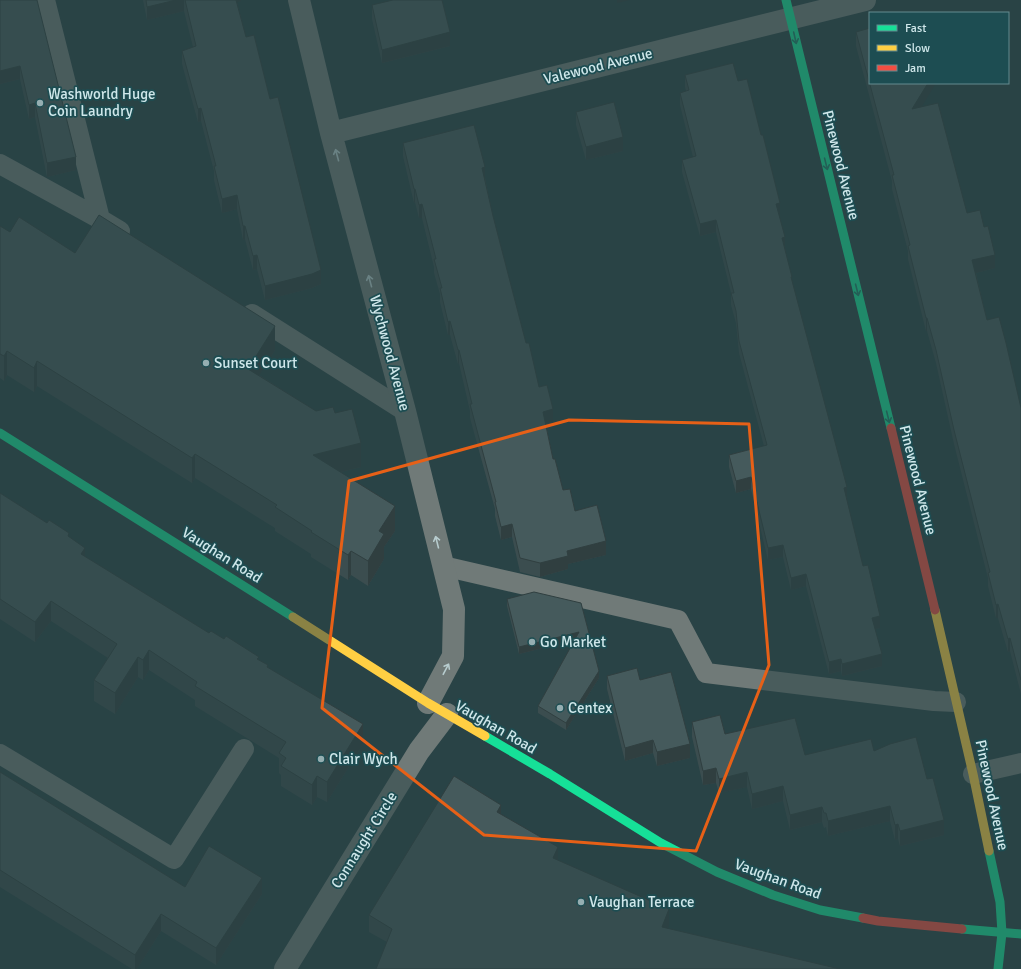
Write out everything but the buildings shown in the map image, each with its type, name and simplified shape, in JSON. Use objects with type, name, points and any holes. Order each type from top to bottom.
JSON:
[{"type":"street","name":"Wychwood Avenue","points":[[299,0],[331,134],[405,411],[454,609],[453,656],[428,703]]},
{"type":"street","name":"Valewood Avenue","points":[[331,134],[788,9],[865,0]]},
{"type":"street","name":"Pinewood Avenue","points":[[788,9],[919,544],[973,774],[1000,902],[1002,933],[998,969]]},
{"type":"street","name":"Vaughan Road","points":[[0,433],[428,703],[550,774],[661,843],[717,872],[773,895],[820,910],[878,921],[1021,934]]},
{"type":"street","name":"Connaught Circle","points":[[285,969],[419,751],[447,714]]},
{"type":"lane","points":[[45,0],[100,219]]},
{"type":"lane","points":[[0,164],[100,219],[133,240]]},
{"type":"lane","points":[[240,307],[405,411]]},
{"type":"lane","points":[[443,566],[678,620],[706,673],[926,700],[956,702]]},
{"type":"lane","points":[[0,754],[174,860],[244,749]]},
{"type":"lane","points":[[973,774],[1021,762]]},
{"type":"highlighted area","points":[[569,420],[749,424],[769,665],[696,851],[484,835],[322,708],[349,481]]},
{"type":"traffic: fast","points":[[786,0],[891,428]]},
{"type":"traffic: fast","points":[[0,433],[293,617]]},
{"type":"traffic: fast","points":[[485,736],[550,774],[661,843],[717,872],[773,895],[820,910],[863,918]]},
{"type":"traffic: fast","points":[[989,851],[1000,902],[1002,933],[998,969]]},
{"type":"traffic: fast","points":[[962,929],[1021,934]]},
{"type":"traffic: slow","points":[[935,610],[973,774],[989,851]]},
{"type":"traffic: slow","points":[[293,617],[428,703],[485,736]]},
{"type":"traffic: jam","points":[[891,428],[935,610]]},
{"type":"traffic: jam","points":[[863,918],[878,921],[962,929]]},
{"type":"place","name":"Washworld Huge Coin Laundry","points":[[40,103]]},
{"type":"place","name":"Sunset Court","points":[[206,363]]},
{"type":"place","name":"Go Market","points":[[532,642]]},
{"type":"place","name":"Centex","points":[[560,708]]},
{"type":"place","name":"Clair Wych","points":[[321,759]]},
{"type":"place","name":"Vaughan Terrace","points":[[581,902]]}]
